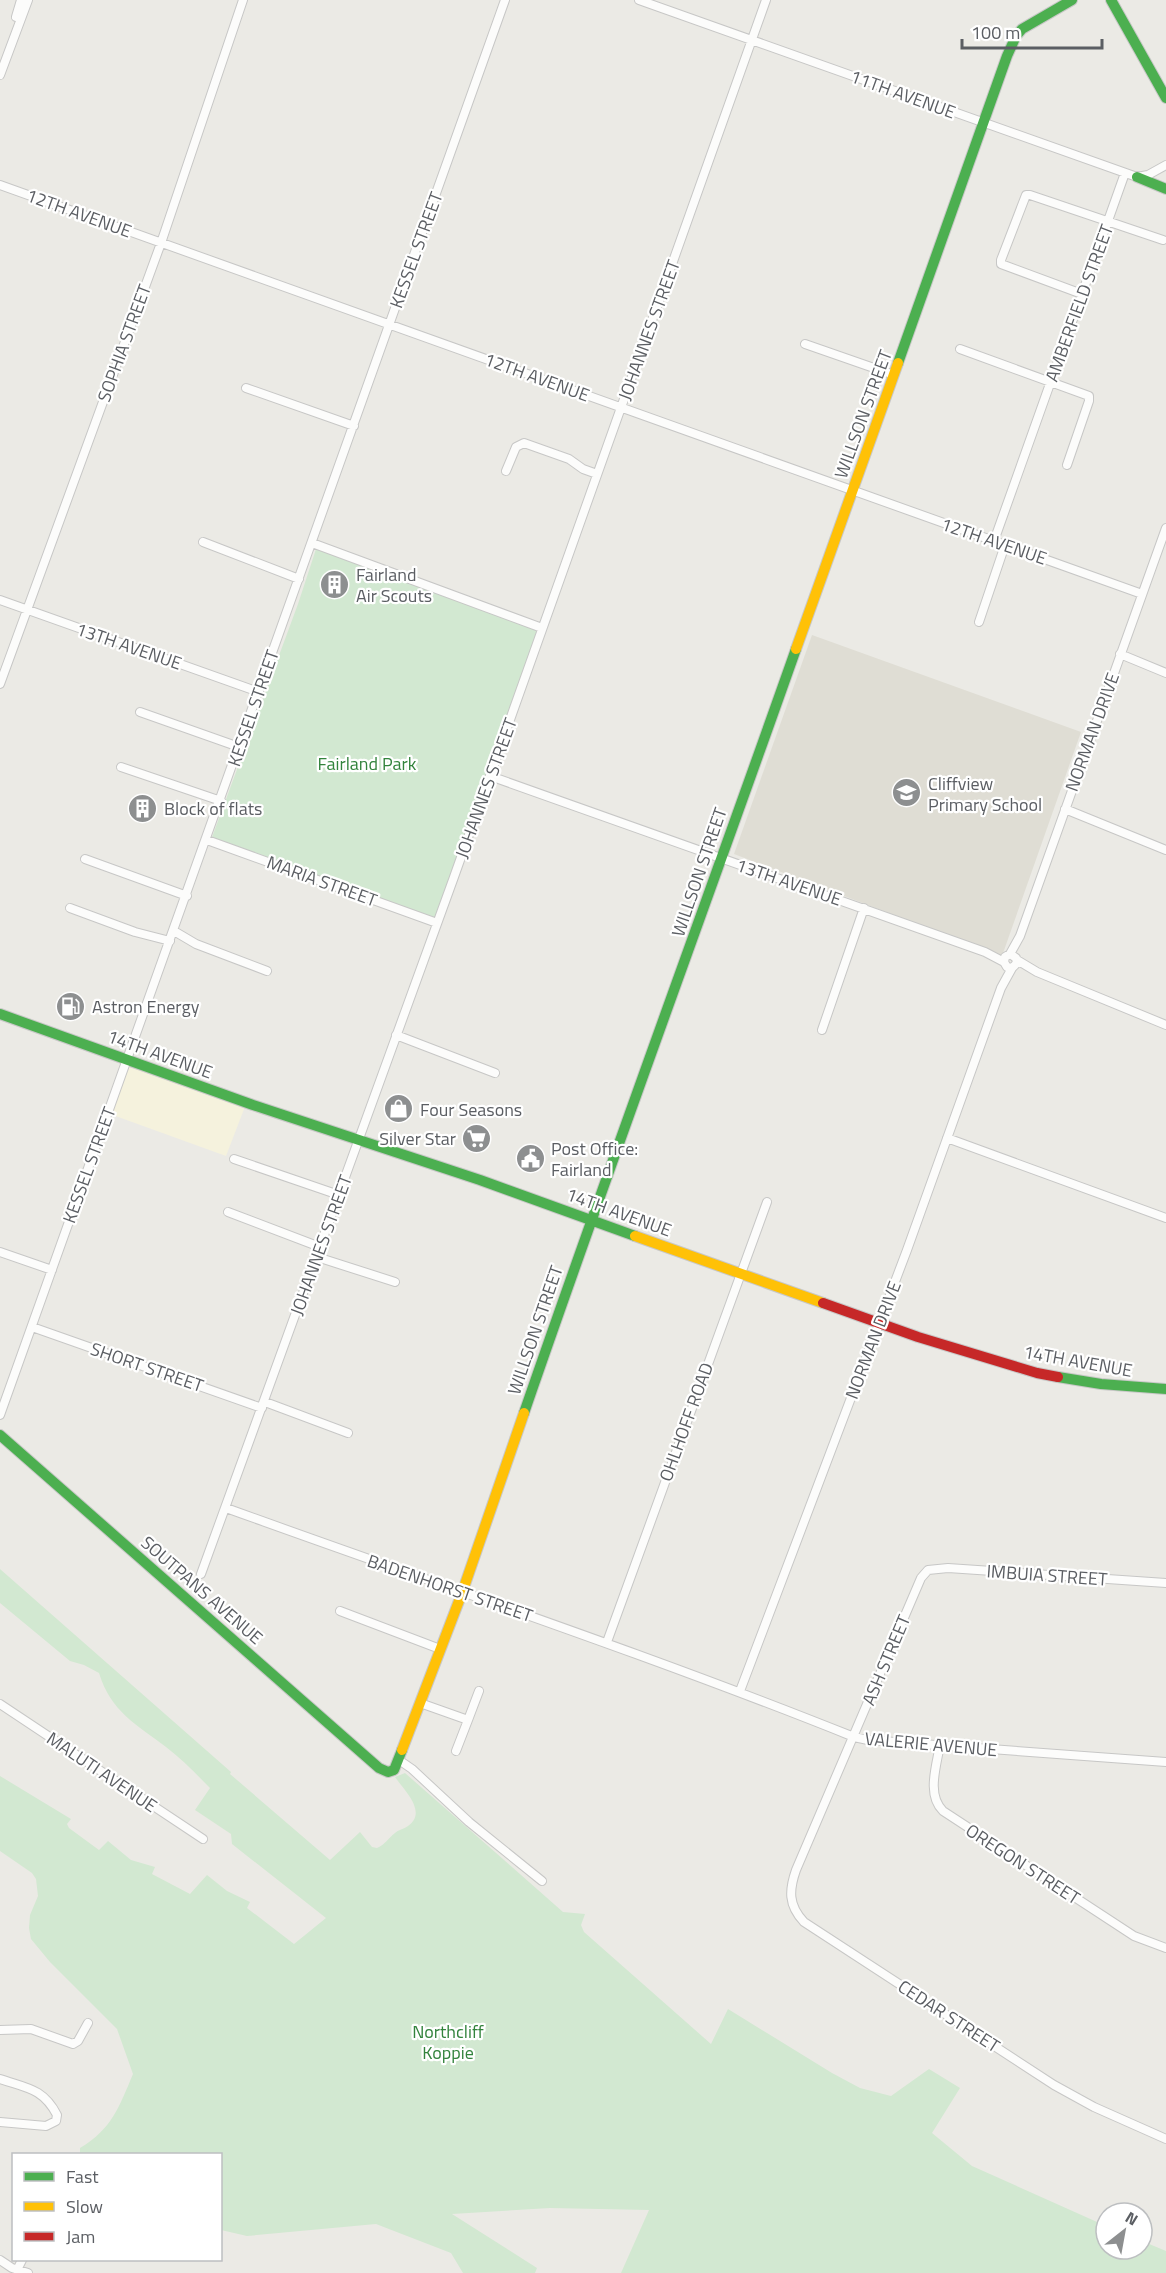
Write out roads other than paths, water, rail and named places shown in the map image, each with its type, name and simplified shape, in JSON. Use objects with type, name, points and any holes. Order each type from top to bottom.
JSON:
[{"type":"street","points":[[15,33],[15,21],[21,0]]},
{"type":"street","points":[[0,75],[28,0]]},
{"type":"street","name":"SOPHIA STREET","points":[[0,684],[161,243],[243,0]]},
{"type":"street","name":"KESSEL STREET","points":[[0,1415],[505,0]]},
{"type":"street","name":"11TH AVENUE","points":[[639,0],[1137,177]]},
{"type":"street","name":"JOHANNES STREET","points":[[201,1574],[490,776],[766,0]]},
{"type":"street","name":"WILLSON STREET","points":[[399,1760],[462,1593],[591,1219],[637,1097],[1007,56],[1016,36],[1030,23],[1072,0]]},
{"type":"street","points":[[1114,3],[1166,98]]},
{"type":"street","points":[[1137,177],[1166,165]]},
{"type":"street","name":"AMBERFIELD STREET","points":[[994,541],[1125,173]]},
{"type":"street","points":[[1137,177],[1166,189]]},
{"type":"street","name":"12TH AVENUE","points":[[0,185],[1142,594]]},
{"type":"street","points":[[1083,294],[1001,263],[1028,194],[1163,240]]},
{"type":"street","points":[[806,344],[894,375]]},
{"type":"street","points":[[960,349],[1090,398],[1067,465]]},
{"type":"street","points":[[246,388],[354,426]]},
{"type":"street","points":[[506,471],[516,447],[524,443],[569,459],[583,469],[597,474]]},
{"type":"street","name":"NORMAN DRIVE","points":[[740,1691],[880,1322],[1166,528]]},
{"type":"street","points":[[203,542],[299,579]]},
{"type":"street","points":[[312,543],[542,628]]},
{"type":"street","points":[[979,622],[1005,545]]},
{"type":"street","name":"13TH AVENUE","points":[[0,600],[259,692]]},
{"type":"street","points":[[1120,654],[1166,673]]},
{"type":"street","points":[[140,712],[239,747]]},
{"type":"street","points":[[121,767],[221,801]]},
{"type":"street","name":"13TH AVENUE","points":[[490,776],[1011,961],[1166,1025]]},
{"type":"street","points":[[1065,809],[1166,850]]},
{"type":"street","name":"MARIA STREET","points":[[207,840],[437,923]]},
{"type":"street","points":[[85,859],[187,896]]},
{"type":"street","points":[[70,908],[135,932],[170,941]]},
{"type":"street","points":[[822,1030],[864,908]]},
{"type":"street","points":[[174,931],[196,944],[267,971]]},
{"type":"street","name":"14TH AVENUE","points":[[0,1014],[254,1106],[591,1219],[918,1337],[1037,1372],[1101,1384],[1166,1389]]},
{"type":"street","points":[[396,1035],[495,1073]]},
{"type":"street","points":[[947,1138],[1166,1218]]},
{"type":"street","points":[[234,1159],[339,1194]]},
{"type":"street","name":"OHLHOFF ROAD","points":[[607,1642],[767,1202]]},
{"type":"street","points":[[228,1212],[320,1247]]},
{"type":"street","points":[[0,1252],[52,1270]]},
{"type":"street","points":[[317,1257],[395,1282]]},
{"type":"street","name":"SHORT STREET","points":[[32,1327],[348,1433]]},
{"type":"street","name":"SOUTPANS AVENUE","points":[[0,1435],[382,1770],[388,1772],[394,1770],[399,1760]]},
{"type":"street","name":"BADENHORST STREET","points":[[226,1508],[673,1667]]},
{"type":"street","name":"IMBUIA STREET","points":[[928,1570],[948,1568],[1166,1583]]},
{"type":"street","name":"ASH STREET","points":[[804,1851],[921,1578],[928,1570]]},
{"type":"street","points":[[340,1611],[440,1649]]},
{"type":"street","name":"VALERIE AVENUE","points":[[673,1667],[854,1737],[1166,1762]]},
{"type":"street","points":[[456,1750],[479,1691]]},
{"type":"street","points":[[420,1703],[468,1720]]},
{"type":"street","name":"MALUTI AVENUE","points":[[0,1704],[203,1839]]},
{"type":"street","name":"OREGON STREET","points":[[940,1744],[933,1793],[942,1810],[1134,1936],[1166,1948]]},
{"type":"street","points":[[399,1760],[412,1769],[469,1822],[542,1881]]},
{"type":"street","name":"CEDAR STREET","points":[[804,1851],[790,1890],[791,1903],[796,1914],[804,1922],[1054,2085],[1094,2107],[1166,2139]]},
{"type":"street","points":[[0,2030],[31,2029],[73,2044],[78,2041],[88,2023]]},
{"type":"street","points":[[0,2079],[47,2098],[57,2115],[56,2121],[46,2126],[0,2122]]},
{"type":"street","points":[[0,2260],[17,2270],[28,2273]]},
{"type":"street","points":[[17,2270],[21,2261]]},
{"type":"place","name":"Fairland Air Scouts","points":[[335,584]]},
{"type":"place","name":"Cliffview Primary School","points":[[907,793]]},
{"type":"place","name":"Block of flats","points":[[143,808]]},
{"type":"place","name":"Astron Energy","points":[[71,1006]]},
{"type":"place","name":"Four Seasons","points":[[399,1109]]},
{"type":"place","name":"Silver Star","points":[[477,1138]]},
{"type":"place","name":"Post Office: Fairland","points":[[530,1158]]},
{"type":"park label","name":"Fairland Park","points":[[367,763]]},
{"type":"park label","name":"Northcliff Koppie","points":[[448,2041]]}]
